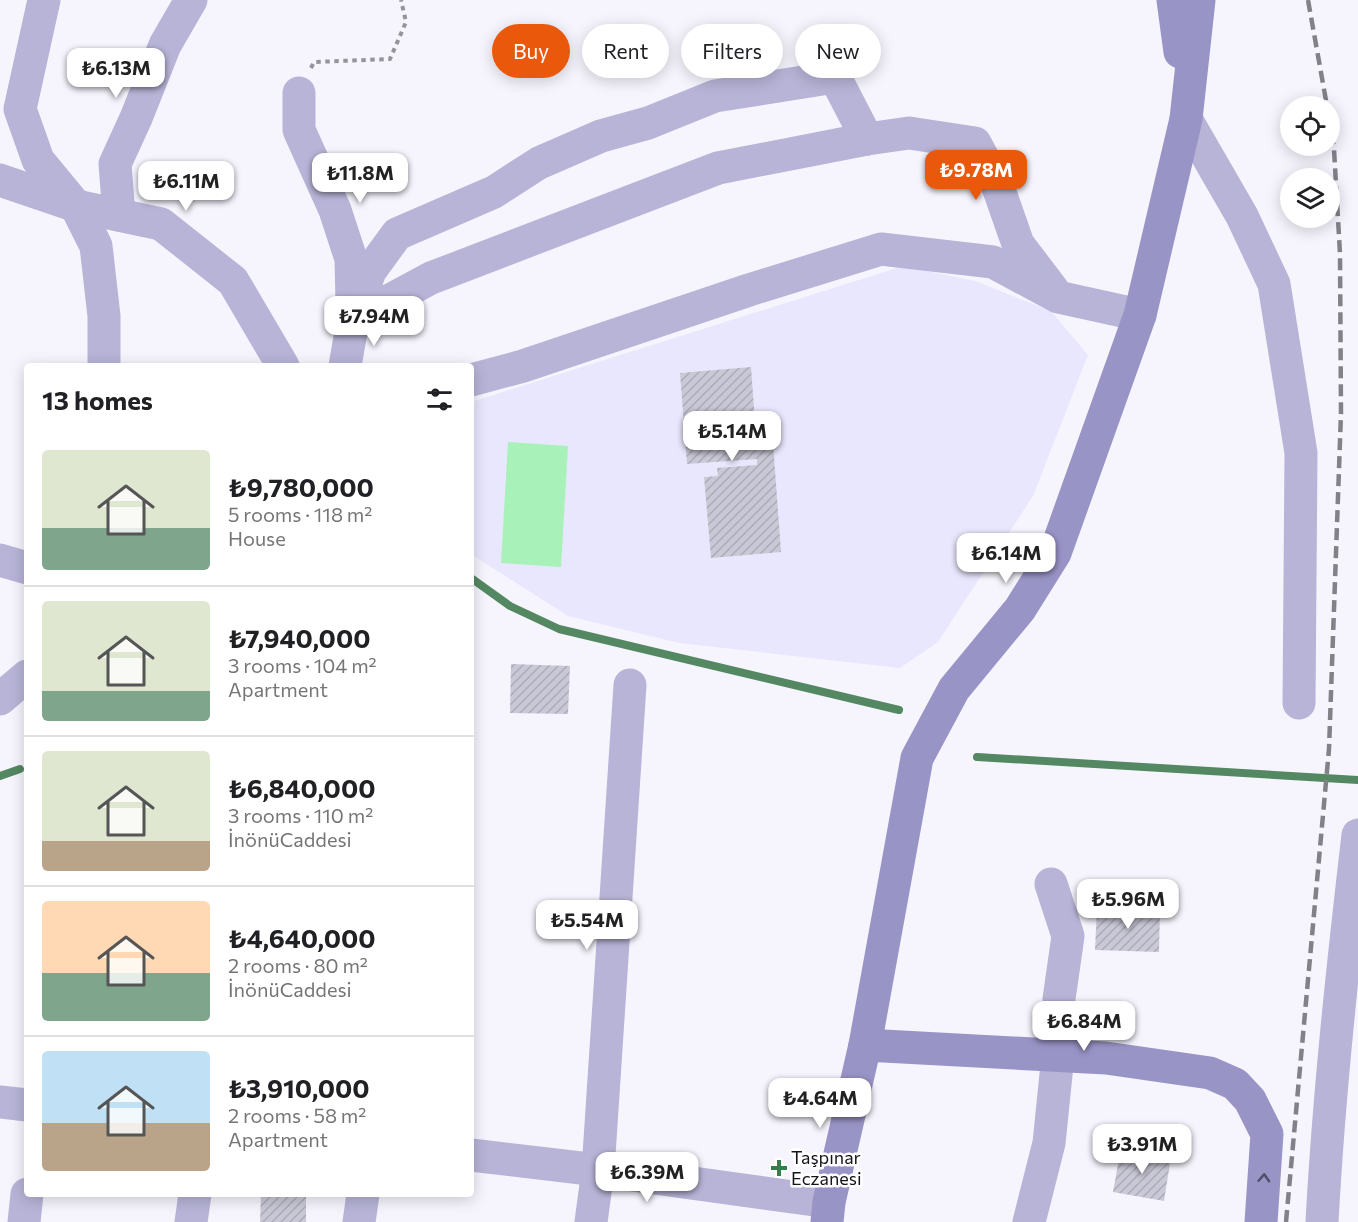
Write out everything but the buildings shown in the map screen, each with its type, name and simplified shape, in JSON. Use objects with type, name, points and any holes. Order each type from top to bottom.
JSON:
[{"type":"main road","points":[[1173,0],[1186,119]]},
{"type":"main road","points":[[828,1212],[865,1045],[917,758],[954,689],[1020,609],[1055,553],[1140,315],[1186,119],[1199,0]]},
{"type":"main road","points":[[865,1045],[1106,1058],[1210,1073],[1235,1084],[1250,1100],[1267,1134],[1261,1222]]},
{"type":"street","points":[[44,0],[20,109],[38,160],[76,206],[96,246],[104,316],[104,363]]},
{"type":"street","points":[[119,215],[115,164],[165,45],[191,0]]},
{"type":"street","points":[[346,363],[353,320],[370,271],[397,234],[494,192],[539,163],[580,145],[601,136],[648,123],[714,96],[835,77],[867,139]]},
{"type":"street","points":[[299,93],[299,130],[335,210],[351,259],[353,320]]},
{"type":"street","points":[[1186,119],[1242,216],[1274,284],[1301,453],[1299,703]]},
{"type":"street","points":[[353,320],[431,278],[718,168],[909,133],[975,143],[997,184],[1018,244],[1058,297]]},
{"type":"street","points":[[0,180],[76,206],[161,224],[233,281],[282,363]]},
{"type":"street","points":[[474,379],[523,366],[749,290],[880,249],[993,262],[1058,297],[1140,315]]},
{"type":"street","points":[[0,560],[24,567]]},
{"type":"street","points":[[0,699],[24,679]]},
{"type":"street","points":[[591,1222],[598,1170],[630,685]]},
{"type":"street","points":[[1322,1222],[1338,1002],[1358,835]]},
{"type":"street","points":[[1029,1222],[1049,1143],[1058,1055],[1059,999],[1068,936],[1051,884]]},
{"type":"street","points":[[0,1102],[24,1105]]},
{"type":"street","points":[[474,1155],[598,1170],[828,1212]]},
{"type":"street","points":[[24,1222],[27,1197]]},
{"type":"street","points":[[191,1222],[195,1197]]},
{"type":"street","points":[[359,1222],[363,1197]]},
{"type":"path","points":[[299,93],[314,62],[390,59],[406,22],[401,0]]},
{"type":"shaded area","points":[[903,266],[975,281],[1051,311],[1088,355],[1033,496],[938,642],[900,668],[679,643],[568,616],[474,556],[474,401]]},
{"type":"green space","points":[[508,442],[568,446],[561,567],[501,563]]},
{"type":"waterway","points":[[474,580],[510,606],[559,629],[899,710]]},
{"type":"waterway","points":[[977,757],[1358,780]]},
{"type":"waterway","points":[[0,776],[20,769]]},
{"type":"railway","points":[[1308,0],[1325,96]]},
{"type":"railway","points":[[1286,1222],[1329,749],[1341,413],[1340,254],[1334,156]]},
{"type":"place","name":"Taşpınar Eczanesi","points":[[779,1168]]}]
